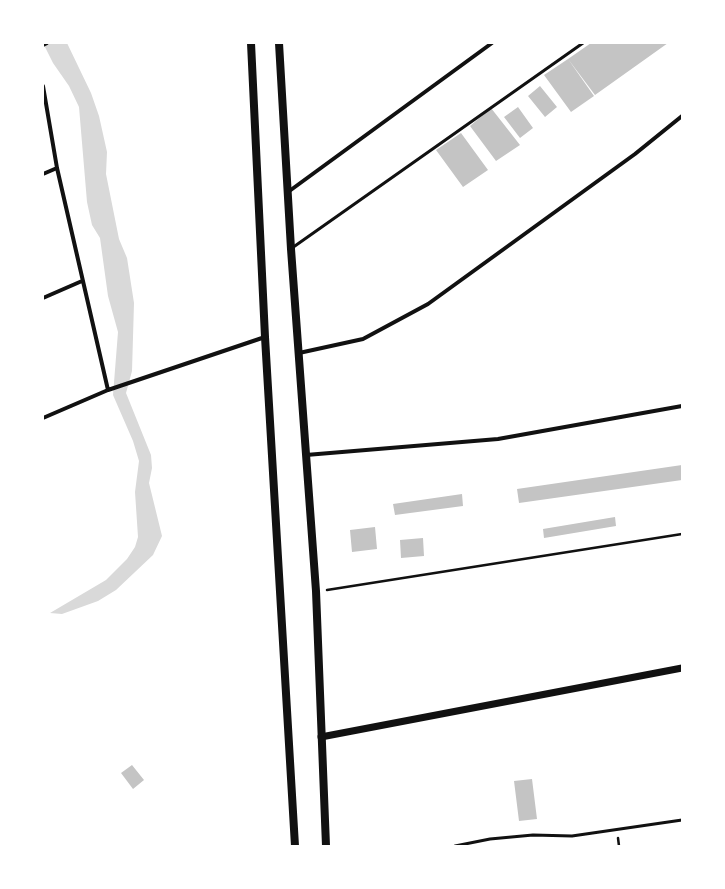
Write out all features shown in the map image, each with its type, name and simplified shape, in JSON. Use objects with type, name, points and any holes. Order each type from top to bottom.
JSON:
[{"type":"main road","points":[[251,43],[265,337],[296,846]]},
{"type":"main road","points":[[279,43],[298,353],[316,592],[326,846]]},
{"type":"street","points":[[43,45],[47,43]]},
{"type":"street","points":[[288,192],[492,43]]},
{"type":"street","points":[[43,86],[57,168],[82,281],[109,389]]},
{"type":"street","points":[[298,353],[363,340],[428,304],[635,154],[682,116]]},
{"type":"street","points":[[43,174],[57,168]]},
{"type":"street","points":[[43,298],[82,281]]},
{"type":"street","points":[[43,418],[109,389],[265,337]]},
{"type":"street","points":[[306,455],[498,439],[682,406]]},
{"type":"street","points":[[321,737],[682,668]]},
{"type":"lane","points":[[291,249],[583,43]]},
{"type":"lane","points":[[455,846],[490,839],[533,835],[572,836],[682,820]]},
{"type":"path","points":[[316,592],[682,534]]},
{"type":"shaded area","points":[[43,43],[67,43],[91,93],[99,116],[107,152],[106,174],[119,239],[127,258],[134,303],[132,371],[126,393],[151,455],[152,468],[149,483],[162,536],[153,555],[116,590],[98,601],[62,614],[50,613],[106,580],[127,559],[135,547],[138,537],[135,492],[139,461],[133,441],[113,395],[118,332],[108,296],[100,238],[92,225],[87,202],[79,107],[69,86],[53,63]]},
{"type":"building","points":[[591,43],[668,43],[595,95],[568,59]]},
{"type":"building","points":[[568,59],[594,96],[571,112],[544,75]]},
{"type":"building","points":[[540,86],[557,107],[545,117],[528,96]]},
{"type":"building","points":[[518,107],[533,128],[520,138],[504,117]]},
{"type":"building","points":[[491,108],[520,145],[496,161],[470,126]]},
{"type":"building","points":[[461,133],[488,170],[463,187],[436,150]]},
{"type":"building","points":[[682,465],[682,480],[519,503],[517,489]]},
{"type":"building","points":[[462,494],[463,506],[395,515],[393,504]]},
{"type":"building","points":[[615,517],[616,526],[544,538],[543,529]]},
{"type":"building","points":[[375,527],[377,549],[352,552],[350,530]]},
{"type":"building","points":[[423,538],[424,556],[401,558],[400,540]]},
{"type":"building","points":[[132,765],[144,780],[133,789],[121,773]]},
{"type":"building","points":[[532,779],[537,819],[519,821],[514,781]]}]
